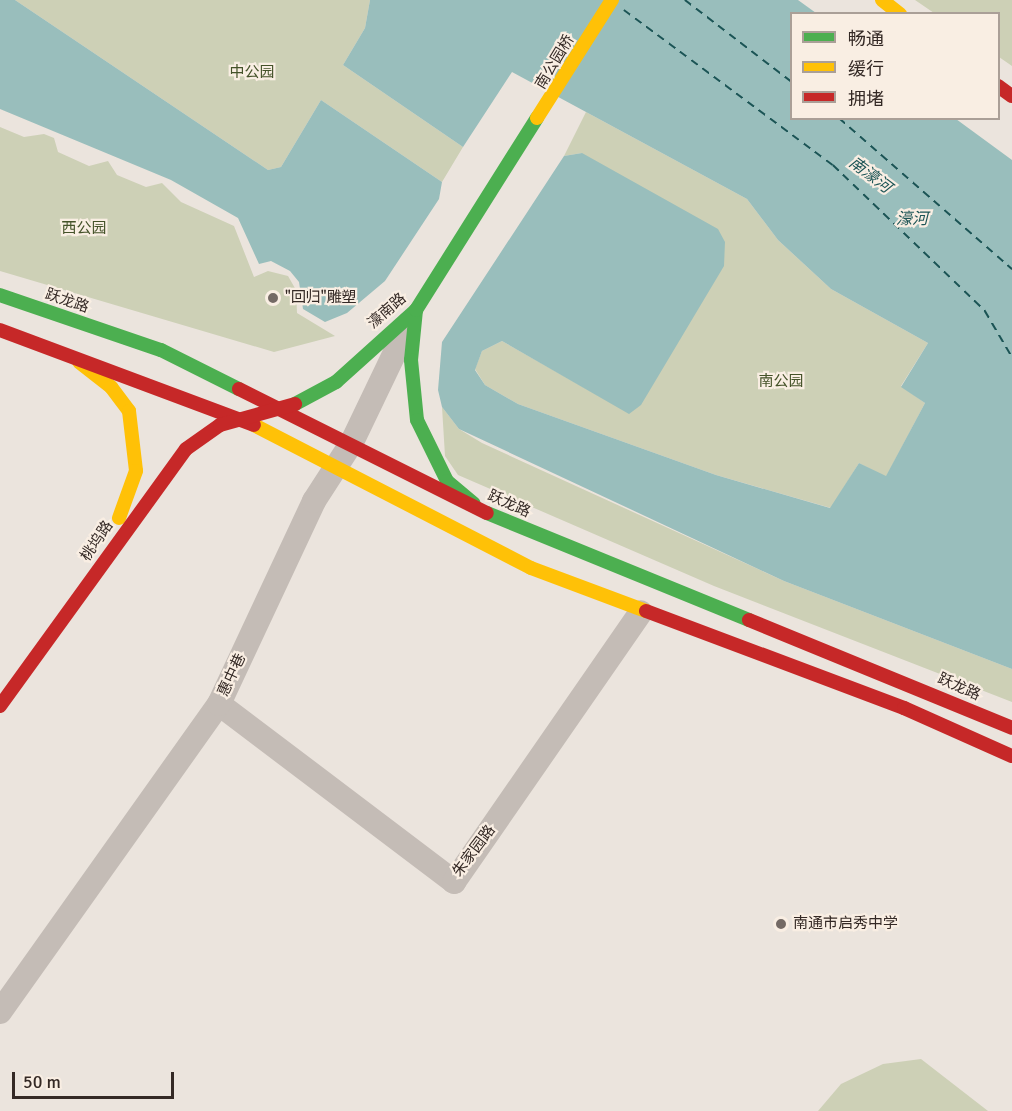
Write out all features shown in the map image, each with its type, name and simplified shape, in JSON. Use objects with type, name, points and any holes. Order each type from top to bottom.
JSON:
[{"type":"main road","name":"南公园桥","points":[[527,141],[612,0]]},
{"type":"main road","points":[[882,0],[897,12]]},
{"type":"main road","points":[[1000,87],[1012,96]]},
{"type":"main road","name":"濠南路","points":[[242,419],[285,410],[336,382],[416,310],[527,141]]},
{"type":"main road","name":"跃龙路","points":[[0,295],[161,350],[351,442],[482,511],[1012,728]]},
{"type":"main road","points":[[416,310],[411,360],[417,420],[447,481],[482,511]]},
{"type":"main road","points":[[0,330],[242,419],[332,470],[531,568],[641,612],[904,708],[1012,756]]},
{"type":"main road","points":[[50,348],[91,368],[111,387],[129,411],[136,439],[136,471],[92,578]]},
{"type":"main road","name":"桃坞路","points":[[0,706],[186,449],[220,425],[242,419]]},
{"type":"street","name":"惠中巷","points":[[0,1012],[219,704],[332,470],[351,442],[416,310]]},
{"type":"street","name":"朱家园路","points":[[219,704],[454,882],[641,612]]},
{"type":"green space","name":"中公园","points":[[15,0],[370,0],[365,28],[343,65],[463,147],[442,182],[321,100],[281,167],[268,170]]},
{"type":"green space","points":[[915,0],[1012,0],[1012,66],[1000,58],[1000,12],[933,12]]},
{"type":"green space","name":"南公园","points":[[586,112],[747,199],[778,240],[831,289],[928,343],[901,386],[925,403],[886,477],[859,463],[831,508],[716,475],[518,404],[485,385],[475,369],[482,351],[502,341],[629,413],[582,153],[564,156]]},
{"type":"green space","name":"西公园","points":[[0,127],[24,137],[44,134],[54,138],[58,152],[89,166],[108,161],[117,175],[146,187],[162,183],[181,202],[234,226],[254,277],[268,271],[288,276],[296,290],[297,313],[335,336],[274,352],[0,271]]},
{"type":"green space","points":[[442,407],[459,429],[482,443],[784,581],[1012,669],[1012,702],[714,586],[458,475],[445,456]]},
{"type":"green space","points":[[921,1059],[988,1111],[818,1111],[841,1084],[883,1064]]},
{"type":"water","points":[[0,0],[15,0],[268,170],[281,167],[321,100],[442,182],[439,199],[385,281],[347,313],[325,322],[303,309],[299,282],[290,271],[271,261],[259,264],[238,218],[171,180],[0,109]]},
{"type":"water","name":"濠河","points":[[370,0],[798,0],[815,12],[790,12],[790,120],[957,120],[1012,160],[1012,669],[784,581],[459,429],[442,407],[438,390],[442,342],[564,156],[582,153],[718,229],[725,242],[724,266],[641,405],[629,414],[502,341],[482,351],[475,370],[485,385],[518,404],[716,475],[830,508],[859,463],[886,476],[925,403],[901,387],[928,343],[831,289],[778,240],[747,199],[512,72],[463,147],[343,65],[365,28]]},
{"type":"ferry route","points":[[685,0],[790,80]]},
{"type":"ferry route","points":[[624,10],[833,165],[985,311],[1012,357]]},
{"type":"ferry route","points":[[841,120],[1012,269]]},
{"type":"traffic: fast","points":[[295,404],[336,382],[416,310],[537,118]]},
{"type":"traffic: fast","points":[[0,295],[161,350],[239,389]]},
{"type":"traffic: fast","points":[[416,310],[411,360],[417,420],[447,481],[474,504]]},
{"type":"traffic: fast","points":[[487,513],[749,620]]},
{"type":"traffic: slow","points":[[537,118],[612,0]]},
{"type":"traffic: slow","points":[[882,0],[897,12]]},
{"type":"traffic: slow","points":[[79,362],[111,387],[129,411],[136,471],[119,518]]},
{"type":"traffic: slow","points":[[254,425],[531,568],[646,611]]},
{"type":"traffic: jam","points":[[1000,87],[1012,96]]},
{"type":"traffic: jam","points":[[0,330],[254,425]]},
{"type":"traffic: jam","points":[[239,389],[487,513]]},
{"type":"traffic: jam","points":[[0,706],[186,449],[220,425],[295,404]]},
{"type":"traffic: jam","points":[[646,611],[904,708],[1012,756]]},
{"type":"traffic: jam","points":[[749,620],[1012,728]]},
{"type":"place","name":"\"回归\"雕塑","points":[[273,298]]},
{"type":"place","name":"南通市启秀中学","points":[[781,924]]},
{"type":"water label","name":"南濠河","points":[[870,175]]}]
